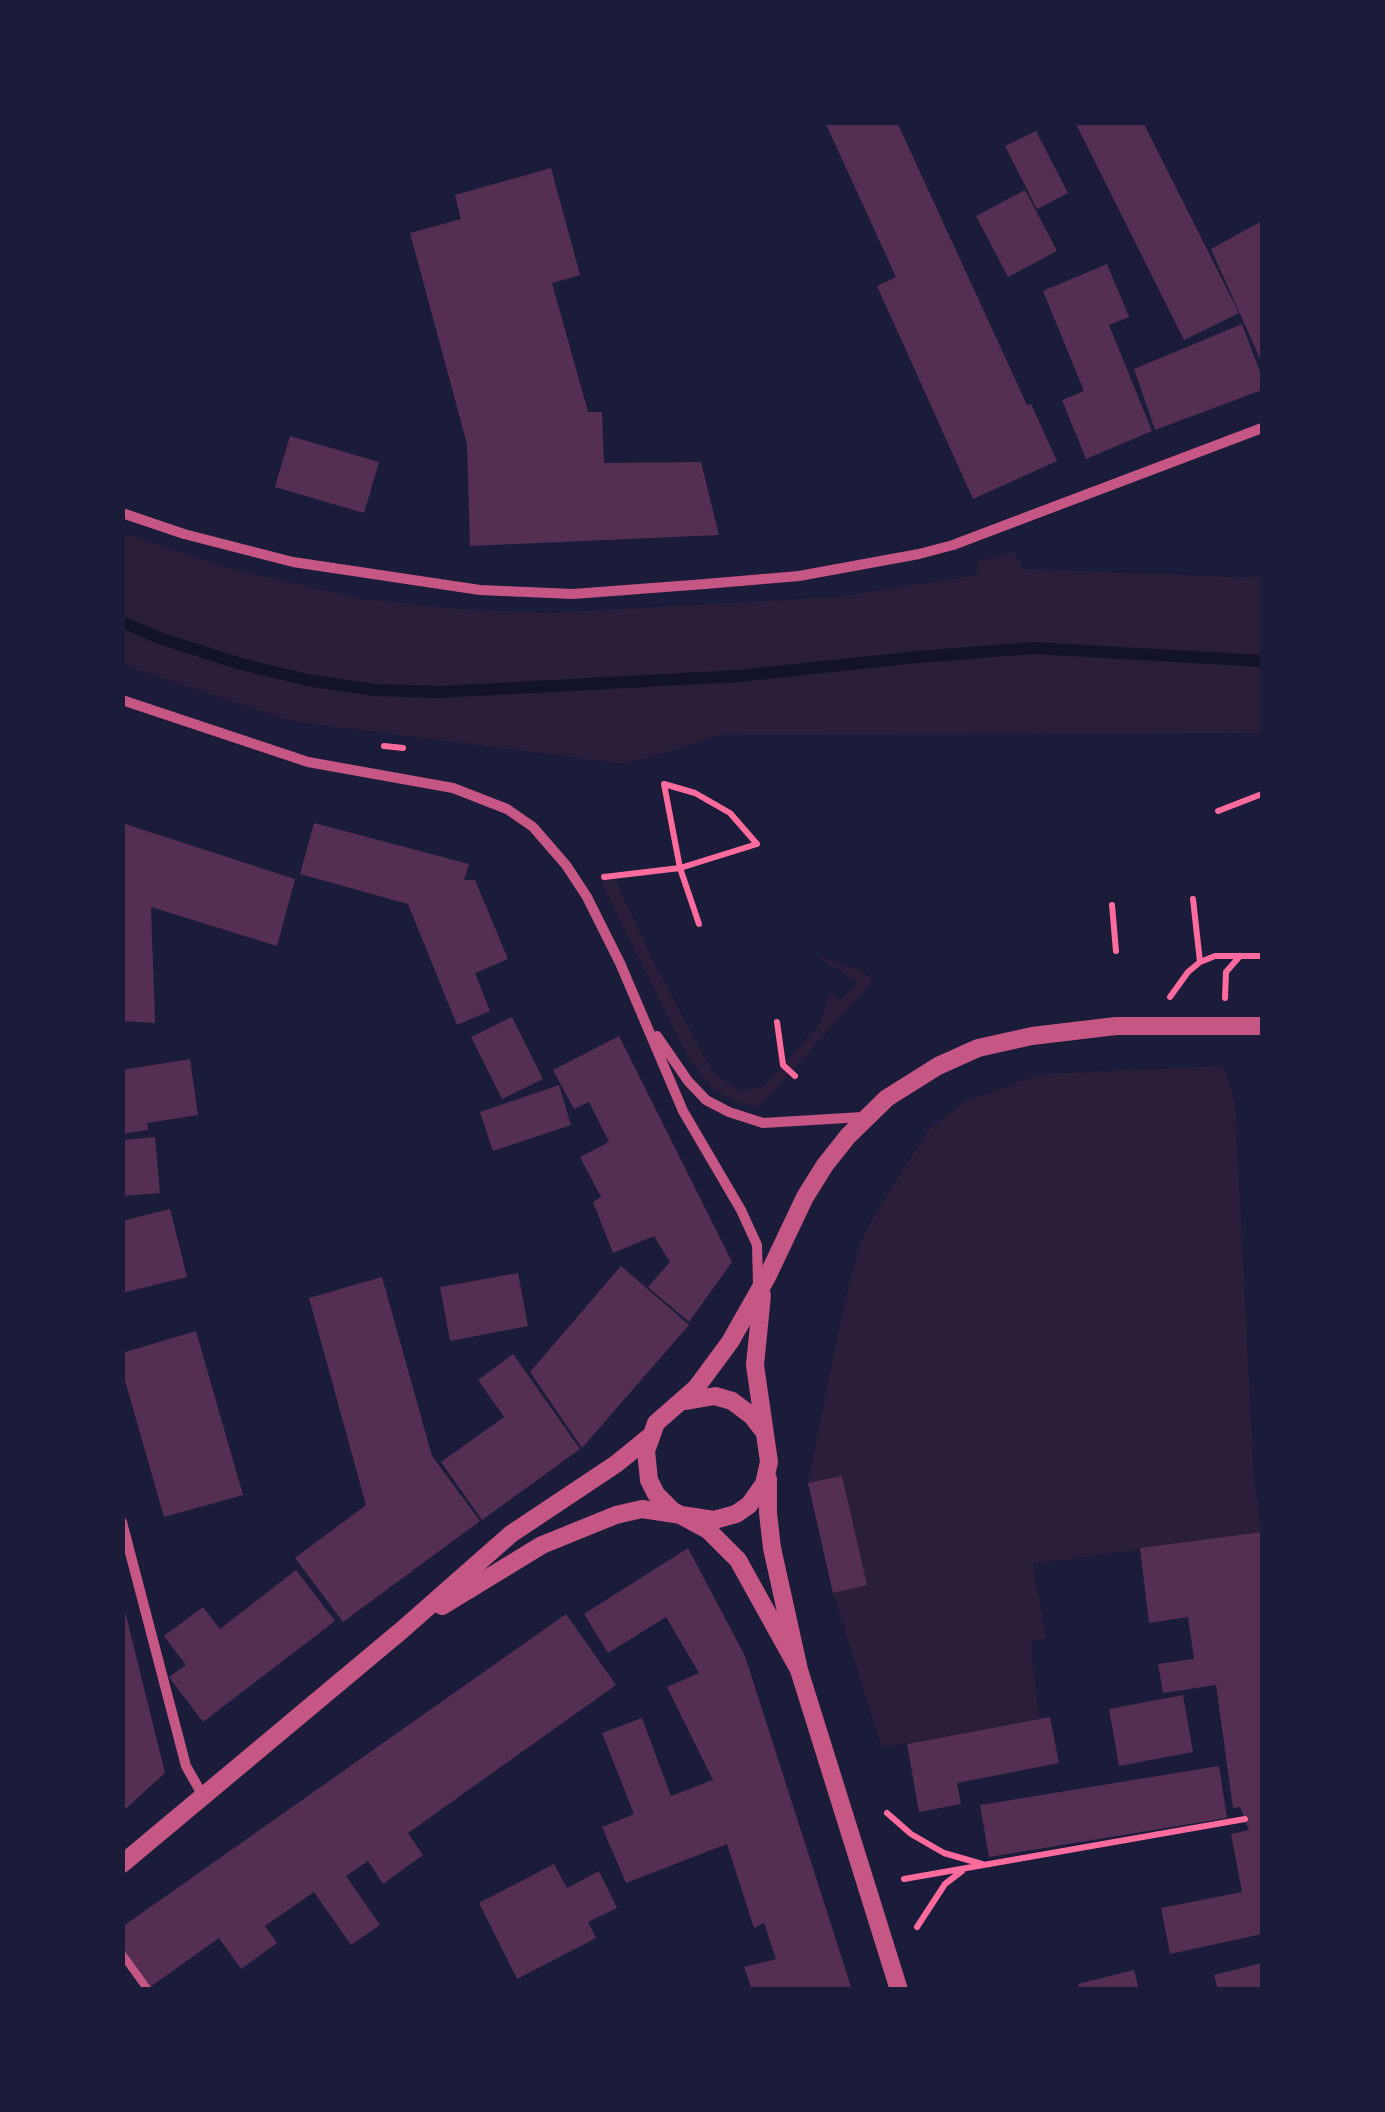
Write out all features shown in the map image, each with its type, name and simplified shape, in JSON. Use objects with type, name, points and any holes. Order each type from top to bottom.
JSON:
[{"type":"street","points":[[122,512],[184,534],[293,562],[480,590],[573,594],[798,576],[936,550],[1262,428]]},
{"type":"street","points":[[122,700],[308,762],[419,781],[479,797],[507,809],[532,827],[557,852],[587,897],[684,1111],[741,1210],[759,1259],[755,1298]]},
{"type":"street","points":[[645,1019],[688,1081],[706,1100],[729,1112],[763,1123],[868,1116]]},
{"type":"street","points":[[122,1864],[402,1630],[510,1534],[630,1454],[649,1437],[665,1412],[708,1375],[768,1275],[805,1196],[825,1165],[887,1098],[938,1066],[978,1048],[1032,1036],[1116,1026],[1262,1026]]},
{"type":"street","points":[[768,1275],[754,1349],[769,1462],[772,1548],[799,1670],[900,1990]]},
{"type":"street","points":[[680,1402],[700,1396],[732,1401],[752,1416],[765,1434]]},
{"type":"street","points":[[649,1437],[645,1464],[656,1494],[673,1510],[708,1530],[738,1560],[799,1670]]},
{"type":"street","points":[[402,1630],[567,1532],[642,1509],[714,1520],[736,1514],[756,1496],[769,1462]]},
{"type":"street","points":[[122,1522],[186,1766],[203,1796]]},
{"type":"lane","points":[[122,1954],[148,1990]]},
{"type":"path","points":[[598,878],[680,868],[757,844],[730,813],[695,793],[664,784],[680,868],[699,924]]},
{"type":"path","points":[[1218,811],[1262,794]]},
{"type":"path","points":[[1193,899],[1200,962],[1215,956],[1262,956]]},
{"type":"path","points":[[1112,905],[1116,951]]},
{"type":"path","points":[[1224,981],[1230,965],[1241,955]]},
{"type":"path","points":[[777,1022],[782,1065],[795,1076]]},
{"type":"path","points":[[887,1813],[911,1834],[944,1852],[984,1865]]},
{"type":"path","points":[[904,1879],[1245,1820]]},
{"type":"path","points":[[916,1927],[945,1884],[968,1868]]},
{"type":"shaded area","points":[[123,533],[227,568],[363,599],[550,613],[837,597],[977,575],[978,561],[1015,552],[1023,569],[1262,578],[1262,733],[721,735],[626,764],[291,721],[123,665]]},
{"type":"shaded area","points":[[599,870],[614,877],[652,959],[713,1073],[740,1091],[764,1087],[818,1026],[830,993],[841,999],[859,983],[813,954],[855,966],[873,981],[758,1108],[733,1100],[713,1089],[689,1059]]},
{"type":"shaded area","points":[[1224,1066],[1235,1104],[1254,1479],[1262,1532],[1033,1564],[1046,1639],[1031,1642],[1039,1719],[882,1748],[833,1593],[808,1483],[857,1252],[872,1219],[929,1129],[966,1101],[1041,1074]]},
{"type":"building","points":[[825,122],[897,122],[1027,405],[1031,404],[1057,461],[973,499],[877,286],[896,277]]},
{"type":"building","points":[[1075,122],[1143,122],[1239,313],[1184,340]]},
{"type":"building","points":[[1036,131],[1068,193],[1037,209],[1005,146]]},
{"type":"building","points":[[551,168],[580,275],[552,283],[588,412],[602,412],[604,463],[701,462],[719,535],[470,546],[467,444],[410,233],[461,219],[455,195]]},
{"type":"building","points":[[1025,190],[1057,251],[1008,277],[976,216]]},
{"type":"building","points":[[1262,221],[1262,363],[1211,249]]},
{"type":"building","points":[[1107,264],[1129,317],[1109,325],[1152,431],[1086,459],[1062,400],[1084,391],[1043,291]]},
{"type":"building","points":[[1242,324],[1262,377],[1262,390],[1155,430],[1134,369]]},
{"type":"building","points":[[290,436],[379,462],[364,513],[275,487]]},
{"type":"building","points":[[122,823],[295,879],[277,946],[151,907],[155,1023],[122,1021]]},
{"type":"building","points":[[314,823],[469,864],[464,880],[475,880],[508,959],[475,973],[490,1011],[457,1025],[408,904],[300,874]]},
{"type":"building","points":[[512,1017],[543,1079],[502,1099],[471,1037]]},
{"type":"building","points":[[619,1036],[732,1262],[689,1322],[648,1287],[670,1262],[654,1236],[613,1253],[593,1202],[601,1197],[580,1157],[609,1142],[589,1102],[574,1109],[553,1070]]},
{"type":"building","points":[[190,1059],[198,1115],[147,1123],[148,1130],[122,1134],[122,1070]]},
{"type":"building","points":[[559,1085],[571,1125],[493,1151],[480,1112]]},
{"type":"building","points":[[155,1137],[160,1193],[122,1196],[122,1140]]},
{"type":"building","points":[[170,1209],[187,1277],[122,1293],[122,1221]]},
{"type":"building","points":[[621,1266],[689,1325],[582,1448],[530,1372]]},
{"type":"building","points":[[518,1273],[528,1326],[450,1341],[440,1287]]},
{"type":"building","points":[[382,1277],[432,1456],[480,1521],[343,1622],[295,1558],[366,1505],[309,1298]]},
{"type":"building","points":[[196,1331],[243,1495],[164,1517],[122,1370],[122,1353]]},
{"type":"building","points":[[513,1354],[580,1449],[482,1520],[441,1462],[504,1417],[478,1380]]},
{"type":"building","points":[[842,1476],[867,1585],[833,1593],[808,1483]]},
{"type":"building","points":[[1262,1532],[1262,1934],[1170,1954],[1161,1908],[1242,1892],[1231,1834],[1249,1830],[1240,1807],[1233,1808],[1216,1685],[1163,1693],[1158,1664],[1194,1659],[1188,1617],[1149,1623],[1140,1548]]},
{"type":"building","points":[[688,1548],[745,1656],[852,1990],[752,1990],[744,1967],[776,1959],[764,1923],[754,1928],[727,1844],[626,1883],[602,1827],[634,1814],[602,1733],[642,1718],[671,1796],[713,1780],[667,1687],[699,1673],[666,1617],[608,1653],[584,1614]]},
{"type":"building","points":[[296,1570],[335,1621],[203,1722],[169,1677],[186,1665],[164,1636],[203,1607],[220,1629]]},
{"type":"building","points":[[122,1599],[165,1773],[122,1812]]},
{"type":"building","points":[[566,1614],[616,1685],[408,1833],[423,1855],[383,1884],[368,1861],[346,1876],[380,1925],[351,1945],[314,1892],[265,1926],[277,1943],[241,1969],[219,1938],[150,1987],[122,1948],[122,1927]]},
{"type":"building","points":[[1183,1695],[1193,1752],[1119,1766],[1109,1709]]},
{"type":"building","points":[[1050,1717],[1059,1763],[957,1783],[961,1804],[919,1812],[907,1744]]},
{"type":"building","points":[[1219,1766],[1227,1818],[989,1857],[980,1805]]},
{"type":"building","points":[[554,1864],[567,1888],[599,1871],[617,1908],[588,1922],[596,1938],[517,1979],[479,1903]]},
{"type":"building","points":[[1262,1963],[1262,1990],[1218,1990],[1214,1975]]},
{"type":"building","points":[[1134,1970],[1139,1990],[1080,1990],[1078,1984]]},
{"type":"waterway","points":[[122,622],[241,664],[307,680],[374,690],[439,692],[739,676],[1033,648],[1262,661]]}]
